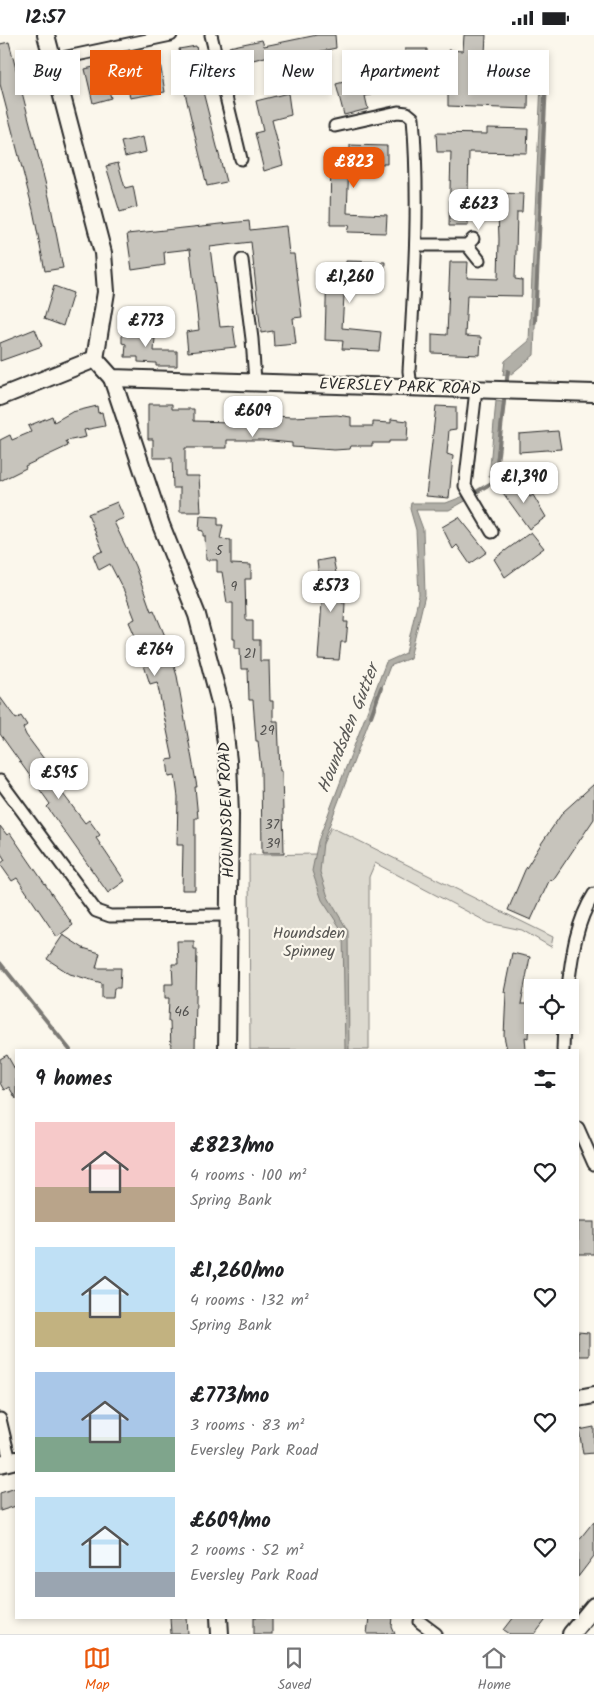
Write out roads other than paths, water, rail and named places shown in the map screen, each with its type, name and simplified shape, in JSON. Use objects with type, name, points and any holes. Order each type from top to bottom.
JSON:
[{"type":"street","points":[[46,35],[50,50]]},
{"type":"street","points":[[80,54],[171,35]]},
{"type":"street","points":[[211,35],[241,159]]},
{"type":"street","points":[[62,95],[102,253],[106,292],[95,359]]},
{"type":"street","points":[[335,126],[398,112],[407,113],[413,118],[416,165],[416,245],[410,371],[411,388]]},
{"type":"street","points":[[416,245],[470,242],[479,260]]},
{"type":"street","points":[[242,260],[252,339],[254,381]]},
{"type":"street","points":[[95,359],[112,378]]},
{"type":"street","points":[[0,397],[95,359]]},
{"type":"street","name":"EVERSLEY PARK ROAD","points":[[112,378],[594,393]]},
{"type":"street","name":"HOUNDSDEN ROAD","points":[[112,378],[161,525],[197,615],[222,710],[228,761],[230,806],[227,1049]]},
{"type":"street","points":[[476,390],[465,486],[492,532]]},
{"type":"street","points":[[0,781],[96,911],[110,916],[228,915]]},
{"type":"street","points":[[569,979],[572,954],[580,924],[594,894]]},
{"type":"street","points":[[563,1049],[564,1034]]},
{"type":"street","points":[[579,1130],[594,1164]]},
{"type":"street","points":[[579,1398],[594,1395]]},
{"type":"street","points":[[0,1419],[9,1462]]},
{"type":"street","points":[[571,1634],[594,1605]]},
{"type":"street","points":[[219,1619],[220,1634]]},
{"type":"street","points":[[420,1621],[436,1634]]},
{"type":"waterway","name":"Houndsden Gutter","points":[[535,322],[545,95]]},
{"type":"waterway","name":"Houndsden Gutter","points":[[506,386],[508,371]]},
{"type":"waterway","name":"Houndsden Gutter","points":[[471,495],[495,481],[505,393]]},
{"type":"waterway","name":"Houndsden Gutter","points":[[371,716],[381,688]]},
{"type":"waterway","points":[[0,963],[69,1049]]},
{"type":"park label","name":"Houndsden Spinney","points":[[309,942]]}]
